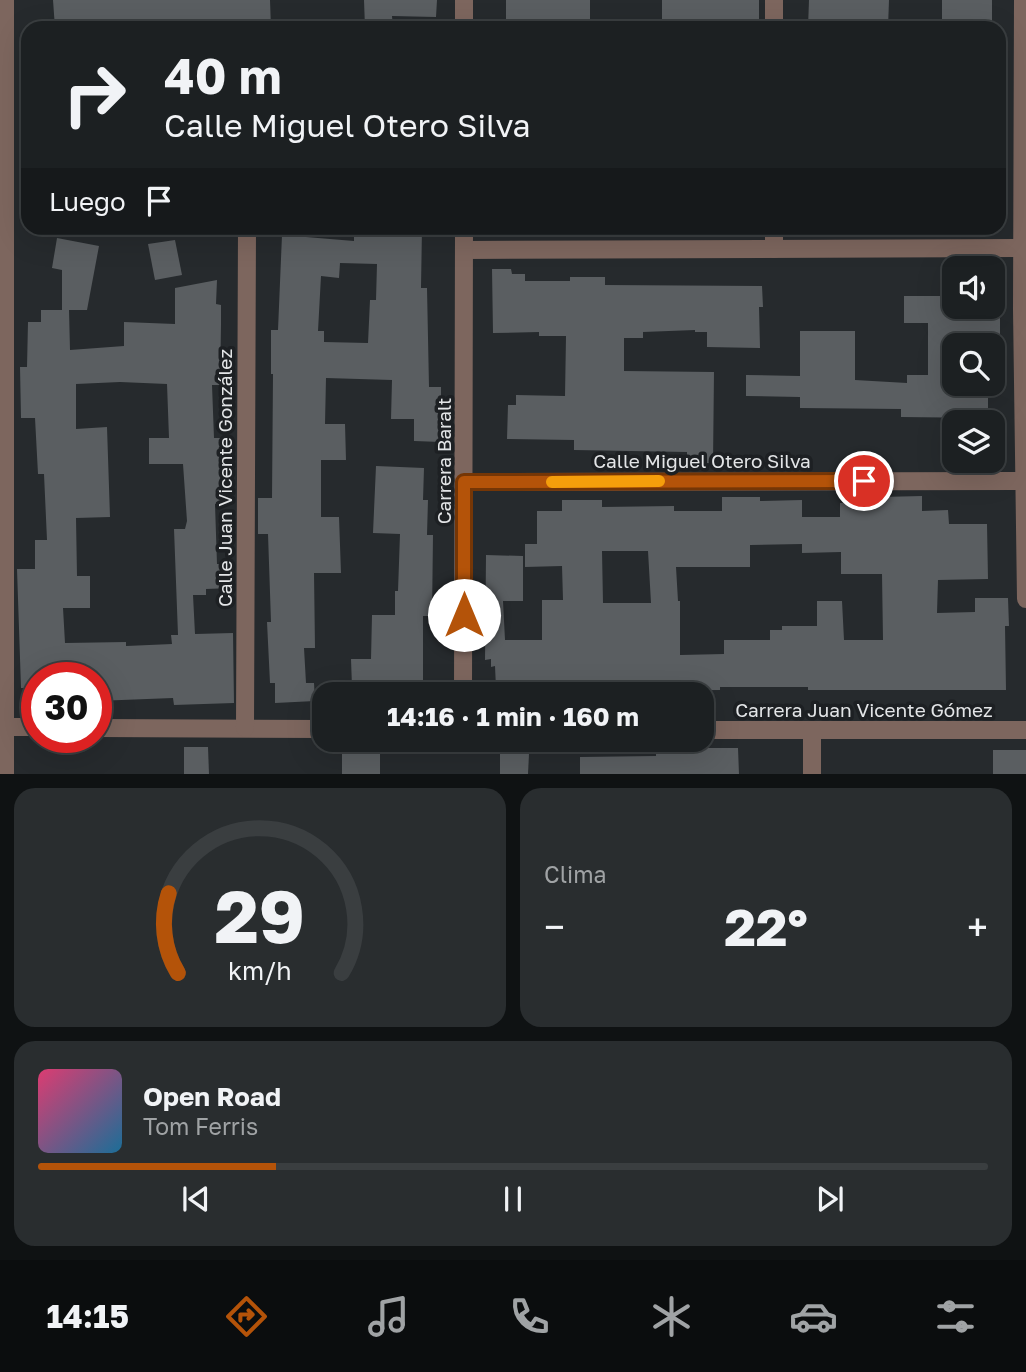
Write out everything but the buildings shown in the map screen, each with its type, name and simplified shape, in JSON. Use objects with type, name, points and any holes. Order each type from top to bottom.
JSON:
[{"type":"street","points":[[5,0],[5,774]]},
{"type":"street","points":[[464,0],[464,21]]},
{"type":"street","points":[[774,0],[774,21]]},
{"type":"street","points":[[1023,0],[1026,599]]},
{"type":"street","name":"Calle Juan Vicente González","points":[[245,728],[247,235]]},
{"type":"street","name":"Carrera Baralt","points":[[463,682],[464,235]]},
{"type":"street","points":[[774,235],[774,249]]},
{"type":"street","points":[[464,250],[1024,248]]},
{"type":"street","name":"Calle Miguel Otero Silva","points":[[464,482],[1024,481]]},
{"type":"street","points":[[5,727],[21,727]]},
{"type":"street","points":[[112,727],[312,729]]},
{"type":"street","name":"Carrera Juan Vicente Gómez","points":[[714,730],[1026,730]]},
{"type":"street","points":[[812,730],[812,774]]},
{"type":"slow traffic","points":[[552,482],[659,481]]},
{"type":"route","points":[[464,615],[464,482],[864,481]]}]
